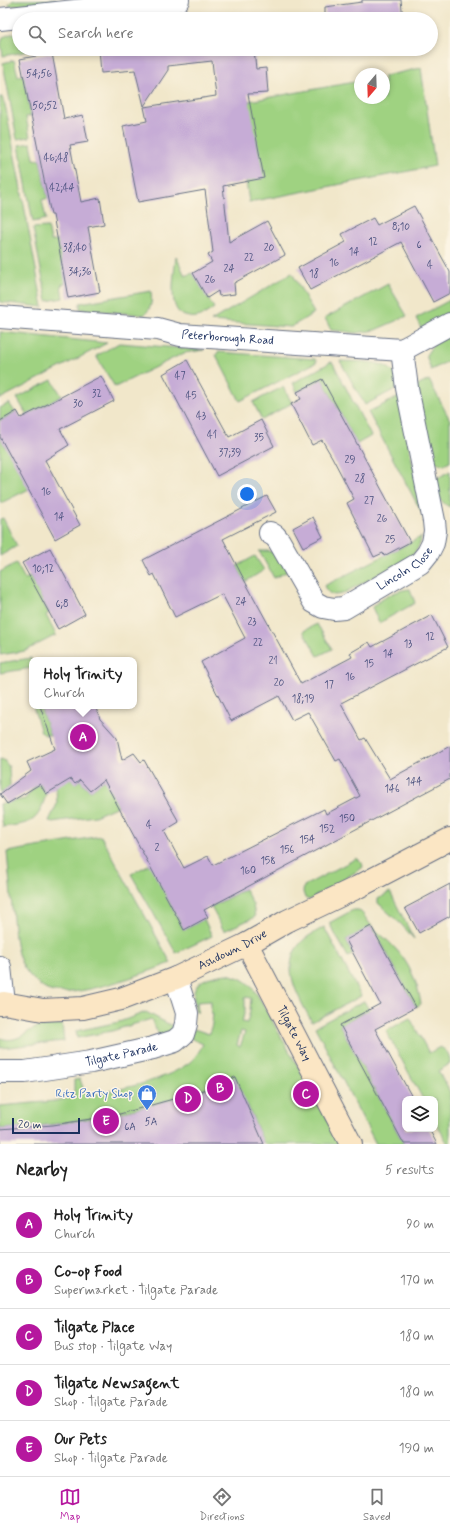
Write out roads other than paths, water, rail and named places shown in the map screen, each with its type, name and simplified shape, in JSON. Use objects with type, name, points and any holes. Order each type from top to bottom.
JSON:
[{"type":"street","points":[[66,12],[178,0]]},
{"type":"street","points":[[0,19],[12,18]]},
{"type":"street","name":"Peterborough Road","points":[[0,317],[158,329],[180,335],[402,350]]},
{"type":"street","points":[[402,350],[450,324]]},
{"type":"street","name":"Lincoln Close","points":[[270,533],[279,541],[314,602],[323,607],[334,609],[344,608],[375,590],[420,563],[428,553],[433,543],[435,531],[434,521],[407,388],[402,350]]},
{"type":"street","name":"Ashdown Drive","points":[[2,1004],[43,1010],[83,1008],[121,999],[176,978],[247,944],[450,839]]},
{"type":"street","name":"Tilgate Way","points":[[247,944],[351,1144]]},
{"type":"street","points":[[0,968],[2,1004]]},
{"type":"street","name":"Tilgate Parade","points":[[0,1072],[25,1072],[91,1062],[153,1048],[175,1041],[183,1034],[187,1013],[176,978]]},
{"type":"place","name":"Holy Trinity","points":[[83,737]]},
{"type":"place","name":"Co-op Food","points":[[220,1088]]},
{"type":"place","name":"Tilgate Place","points":[[306,1094]]},
{"type":"place","name":"Tilgate Newsagent","points":[[188,1099]]},
{"type":"place","name":"Ritz Party Shop","points":[[147,1111]]},
{"type":"place","name":"Our Pets","points":[[106,1121]]}]
